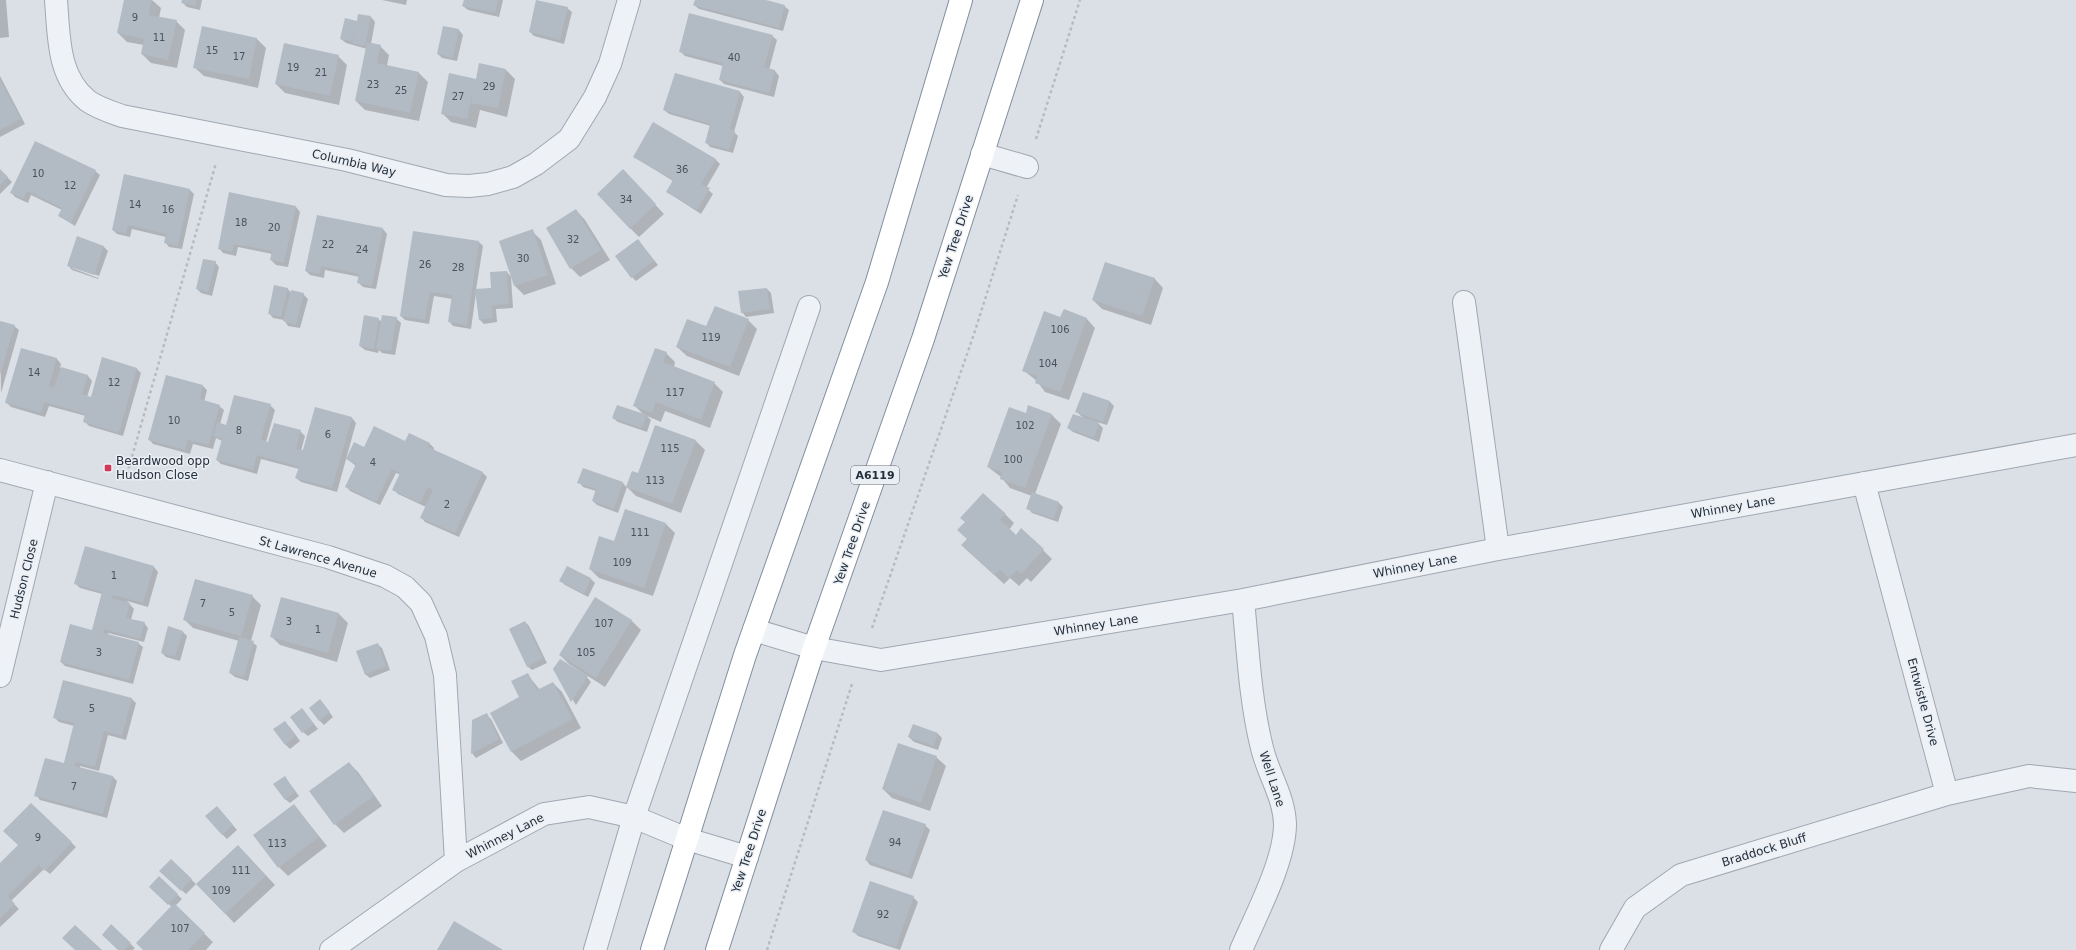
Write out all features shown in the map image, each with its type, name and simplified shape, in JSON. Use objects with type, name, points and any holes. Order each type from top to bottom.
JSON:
[{"type":"highway","points":[[652,950],[754,630],[877,282],[961,0]]},
{"type":"highway","name":"Yew Tree Drive","points":[[718,950],[814,648],[924,339],[1032,0]]},
{"type":"street","name":"Columbia Way","points":[[56,0],[60,46],[64,67],[74,85],[88,100],[122,116],[347,160],[446,185],[469,186],[488,184],[512,177],[536,164],[569,138],[595,97],[610,64],[629,0]]},
{"type":"street","points":[[982,154],[1027,167]]},
{"type":"street","points":[[1464,302],[1498,549]]},
{"type":"street","points":[[595,950],[634,817],[809,307]]},
{"type":"street","name":"Whinney Lane","points":[[754,630],[814,648],[881,660],[1242,600],[1498,549],[2076,445]]},
{"type":"street","name":"St Lawrence Avenue","points":[[0,470],[118,503],[328,558],[384,576],[405,587],[421,603],[436,636],[445,675],[456,861]]},
{"type":"street","name":"Hudson Close","points":[[0,676],[47,482]]},
{"type":"street","name":"Entwistle Drive","points":[[1864,483],[1947,794]]},
{"type":"street","name":"Well Lane","points":[[1241,950],[1280,856],[1285,824],[1281,797],[1262,750],[1255,716],[1242,600]]},
{"type":"street","points":[[1947,794],[2029,776],[2076,782]]},
{"type":"street","name":"Braddock Bluff","points":[[1611,950],[1635,908],[1681,875],[1947,794]]},
{"type":"street","name":"Whinney Lane","points":[[331,950],[456,861],[544,814],[590,807],[634,817],[687,839],[747,857]]},
{"type":"path","points":[[767,950],[843,706],[862,656],[971,342],[1080,0]]},
{"type":"path","points":[[118,503],[224,136]]},
{"type":"building","points":[[124,0],[152,0],[149,15],[177,20],[168,60],[141,54],[144,39],[117,33]]},
{"type":"building","points":[[182,0],[197,0],[195,6],[181,3]]},
{"type":"building","points":[[464,0],[498,0],[495,13],[462,6]]},
{"type":"building","points":[[536,0],[568,7],[560,40],[529,32]]},
{"type":"building","points":[[695,0],[766,0],[785,5],[779,28],[693,5]]},
{"type":"building","points":[[689,13],[773,35],[764,67],[775,70],[769,93],[719,80],[723,63],[679,52]]},
{"type":"building","points":[[358,14],[371,16],[365,46],[352,43],[355,29],[352,41],[340,39],[345,18],[357,21]]},
{"type":"building","points":[[202,26],[257,38],[249,79],[193,68]]},
{"type":"building","points":[[443,26],[459,29],[453,58],[437,54]]},
{"type":"building","points":[[367,42],[381,45],[377,63],[419,72],[410,113],[355,101]]},
{"type":"building","points":[[284,43],[339,55],[330,96],[275,84]]},
{"type":"building","points":[[479,63],[506,69],[498,108],[471,103],[474,86],[467,119],[441,114],[449,73],[476,79]]},
{"type":"building","points":[[675,73],[740,91],[730,129],[735,131],[729,150],[705,143],[710,124],[663,110]]},
{"type":"building","points":[[0,79],[21,119],[0,130]]},
{"type":"building","points":[[653,122],[716,159],[701,184],[710,188],[697,210],[666,192],[673,180],[633,157]]},
{"type":"building","points":[[35,141],[96,170],[71,223],[58,216],[62,208],[27,191],[23,199],[10,193]]},
{"type":"building","points":[[0,169],[8,177],[0,185]]},
{"type":"building","points":[[623,169],[656,204],[630,229],[597,194]]},
{"type":"building","points":[[124,174],[190,189],[178,246],[164,243],[166,234],[128,225],[126,234],[112,230]]},
{"type":"building","points":[[229,192],[296,206],[284,263],[270,260],[272,251],[234,244],[232,252],[218,249]]},
{"type":"building","points":[[576,209],[601,250],[570,269],[546,228]]},
{"type":"building","points":[[317,215],[383,228],[372,286],[357,283],[359,274],[321,266],[320,274],[305,271]]},
{"type":"building","points":[[533,229],[548,275],[514,286],[499,241]]},
{"type":"building","points":[[413,231],[479,241],[467,325],[448,322],[452,295],[430,292],[425,320],[400,316]]},
{"type":"building","points":[[77,236],[104,246],[94,275],[67,266]]},
{"type":"building","points":[[638,239],[654,261],[631,278],[615,256]]},
{"type":"building","points":[[203,259],[216,261],[208,292],[196,289]]},
{"type":"building","points":[[1105,262],[1155,278],[1142,316],[1092,300]]},
{"type":"building","points":[[507,271],[509,304],[492,305],[493,318],[479,320],[475,289],[491,288],[490,272]]},
{"type":"building","points":[[274,285],[288,288],[281,317],[268,314]]},
{"type":"building","points":[[767,288],[770,309],[741,313],[738,291]]},
{"type":"building","points":[[291,290],[304,293],[296,325],[283,321]]},
{"type":"building","points":[[715,306],[749,319],[730,367],[676,347],[687,319],[706,326]]},
{"type":"building","points":[[1064,309],[1087,318],[1060,392],[1035,383],[1037,376],[1022,371],[1044,311],[1060,317]]},
{"type":"building","points":[[364,315],[379,318],[374,349],[359,346]]},
{"type":"building","points":[[382,315],[397,317],[391,351],[376,349]]},
{"type":"building","points":[[0,321],[15,325],[0,375]]},
{"type":"building","points":[[21,348],[57,358],[49,386],[54,388],[61,367],[88,375],[82,394],[91,397],[102,357],[137,368],[119,433],[83,422],[85,414],[45,402],[41,413],[5,403]]},
{"type":"building","points":[[655,348],[667,352],[663,362],[715,382],[701,420],[656,402],[652,413],[633,406]]},
{"type":"building","points":[[166,375],[203,385],[200,399],[220,405],[209,445],[188,440],[185,450],[148,440]]},
{"type":"building","points":[[1083,392],[1110,401],[1103,422],[1075,412]]},
{"type":"building","points":[[234,395],[271,404],[261,439],[268,442],[274,423],[301,430],[296,449],[303,450],[315,407],[352,417],[332,488],[295,478],[299,467],[257,455],[253,470],[216,460],[222,439],[213,436],[217,422],[226,425]]},
{"type":"building","points":[[617,405],[647,415],[642,428],[612,418]]},
{"type":"building","points":[[1028,405],[1052,414],[1025,488],[1000,479],[1002,472],[987,467],[1009,407],[1026,413]]},
{"type":"building","points":[[1073,414],[1099,423],[1094,438],[1067,428]]},
{"type":"building","points":[[655,425],[696,440],[672,504],[626,487],[632,471],[638,473]]},
{"type":"building","points":[[374,426],[405,441],[409,433],[430,443],[428,447],[483,472],[455,533],[420,518],[433,490],[428,487],[420,503],[392,490],[400,473],[392,469],[376,502],[345,487],[356,464],[346,459],[354,442],[364,447]]},
{"type":"building","points":[[583,468],[623,482],[614,509],[592,501],[596,489],[577,483]]},
{"type":"building","points":[[1032,492],[1059,502],[1054,519],[1026,509]]},
{"type":"building","points":[[983,493],[1006,514],[1000,520],[1016,535],[1021,528],[1044,549],[1021,574],[1017,570],[1009,578],[1000,570],[994,575],[961,545],[967,539],[957,530],[965,522],[960,518]]},
{"type":"building","points":[[625,509],[666,523],[644,588],[589,569],[599,536],[614,541]]},
{"type":"building","points":[[85,546],[154,566],[143,603],[113,595],[111,598],[130,603],[126,618],[145,622],[140,639],[104,629],[103,633],[139,642],[129,680],[60,662],[70,624],[92,630],[102,592],[74,584]]},
{"type":"building","points":[[567,566],[591,578],[584,594],[559,581]]},
{"type":"building","points":[[195,579],[253,595],[241,636],[183,620]]},
{"type":"building","points":[[281,597],[339,613],[328,653],[270,637]]},
{"type":"building","points":[[595,597],[632,620],[596,678],[559,655]]},
{"type":"building","points":[[525,621],[543,658],[527,667],[509,629]]},
{"type":"building","points":[[168,626],[183,631],[175,657],[161,653]]},
{"type":"building","points":[[239,637],[254,641],[244,677],[229,673]]},
{"type":"building","points":[[378,643],[386,666],[365,675],[356,651]]},
{"type":"building","points":[[560,659],[588,676],[571,702],[553,669]]},
{"type":"building","points":[[528,673],[537,690],[553,682],[573,719],[511,752],[490,713],[519,697],[511,681]]},
{"type":"building","points":[[63,680],[132,698],[122,736],[104,731],[95,767],[76,762],[75,766],[113,776],[103,814],[34,796],[45,758],[64,763],[74,723],[53,718]]},
{"type":"building","points":[[320,699],[330,712],[319,721],[309,708]]},
{"type":"building","points":[[302,708],[314,724],[302,733],[290,717]]},
{"type":"building","points":[[487,713],[499,739],[471,754],[472,720]]},
{"type":"building","points":[[285,721],[296,736],[285,745],[273,729]]},
{"type":"building","points":[[913,724],[938,733],[934,746],[908,737]]},
{"type":"building","points":[[898,743],[937,756],[921,803],[882,789]]},
{"type":"building","points":[[349,762],[374,796],[334,825],[309,791]]},
{"type":"building","points":[[285,776],[295,792],[285,800],[273,784]]},
{"type":"building","points":[[31,803],[72,842],[45,871],[39,865],[8,896],[15,904],[0,919],[0,863],[18,845],[3,831]]},
{"type":"building","points":[[294,804],[319,837],[278,868],[253,835]]},
{"type":"building","points":[[217,806],[233,825],[222,835],[205,816]]},
{"type":"building","points":[[883,810],[926,824],[908,875],[865,860]]},
{"type":"building","points":[[238,845],[266,876],[225,914],[196,884]]},
{"type":"building","points":[[171,859],[192,879],[181,891],[159,871]]},
{"type":"building","points":[[159,876],[178,894],[168,905],[149,887]]},
{"type":"building","points":[[870,881],[914,896],[896,947],[852,932]]},
{"type":"building","points":[[174,903],[205,933],[188,950],[143,950],[136,943]]},
{"type":"building","points":[[454,921],[488,941],[503,950],[437,950]]},
{"type":"building","points":[[111,924],[131,943],[124,950],[118,950],[102,935]]},
{"type":"building","points":[[75,925],[102,950],[75,950],[62,938]]},
{"type":"place","name":"Beardwood opp Hudson Close","points":[[108,468]]}]
